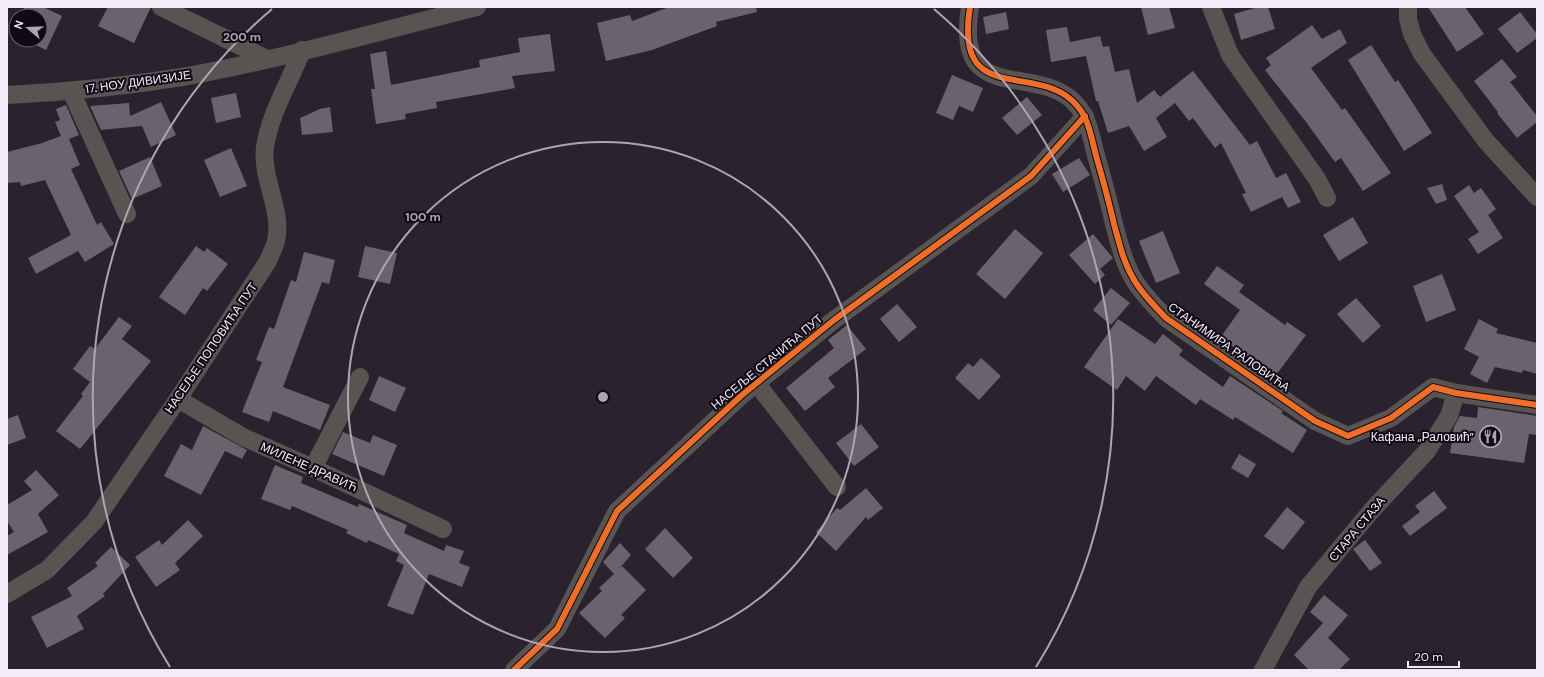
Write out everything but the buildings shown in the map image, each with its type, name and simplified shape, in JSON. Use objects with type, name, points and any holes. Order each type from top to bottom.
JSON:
[{"type":"street","points":[[160,7],[267,59]]},
{"type":"street","name":"17. НОУ ДИВИЗИЈЕ","points":[[7,95],[150,82],[267,59],[477,7]]},
{"type":"street","name":"СТАНИМИРА РАЛОВИЋА","points":[[970,7],[967,22],[968,45],[975,60],[985,72],[1000,78],[1049,87],[1068,95],[1085,116],[1123,255],[1133,278],[1148,299],[1166,318],[1315,421],[1348,436],[1391,418],[1433,387],[1456,393],[1537,405]]},
{"type":"street","points":[[1211,7],[1230,55],[1317,179],[1327,198]]},
{"type":"street","points":[[1408,7],[1408,19],[1412,34],[1422,54],[1486,141],[1537,197]]},
{"type":"street","name":"НАСЕЉЕ ПОПОВИЋА ПУТ","points":[[7,594],[47,570],[94,522],[178,399],[268,261],[276,240],[276,214],[266,172],[265,147],[272,122],[302,50]]},
{"type":"street","points":[[71,90],[127,214]]},
{"type":"street","name":"НАСЕЉЕ СТАЧИЋА ПУТ","points":[[514,670],[557,629],[617,511],[742,395],[758,384],[834,320],[1031,176],[1085,116]]},
{"type":"street","points":[[313,468],[360,377]]},
{"type":"street","points":[[758,384],[838,487]]},
{"type":"street","name":"СТАРА СТАЗА","points":[[1263,670],[1308,587],[1372,510],[1427,451],[1449,416],[1456,393]]},
{"type":"street","name":"МИЛЕНЕ ДРАВИЋ","points":[[178,399],[243,437],[443,529]]},
{"type":"cycle path","points":[[970,7],[968,39],[975,60],[987,72],[1004,78],[1044,86],[1063,94],[1079,108],[1083,114],[1090,132],[1118,238],[1127,265],[1140,289],[1166,318],[1315,421],[1348,436],[1391,418],[1433,387],[1456,393],[1537,405]]},
{"type":"cycle path","points":[[514,670],[557,629],[617,511],[742,395],[834,320],[1031,176],[1085,116]]},
{"type":"place","name":"Кафана „Раловић”","points":[[1490,437]]}]
